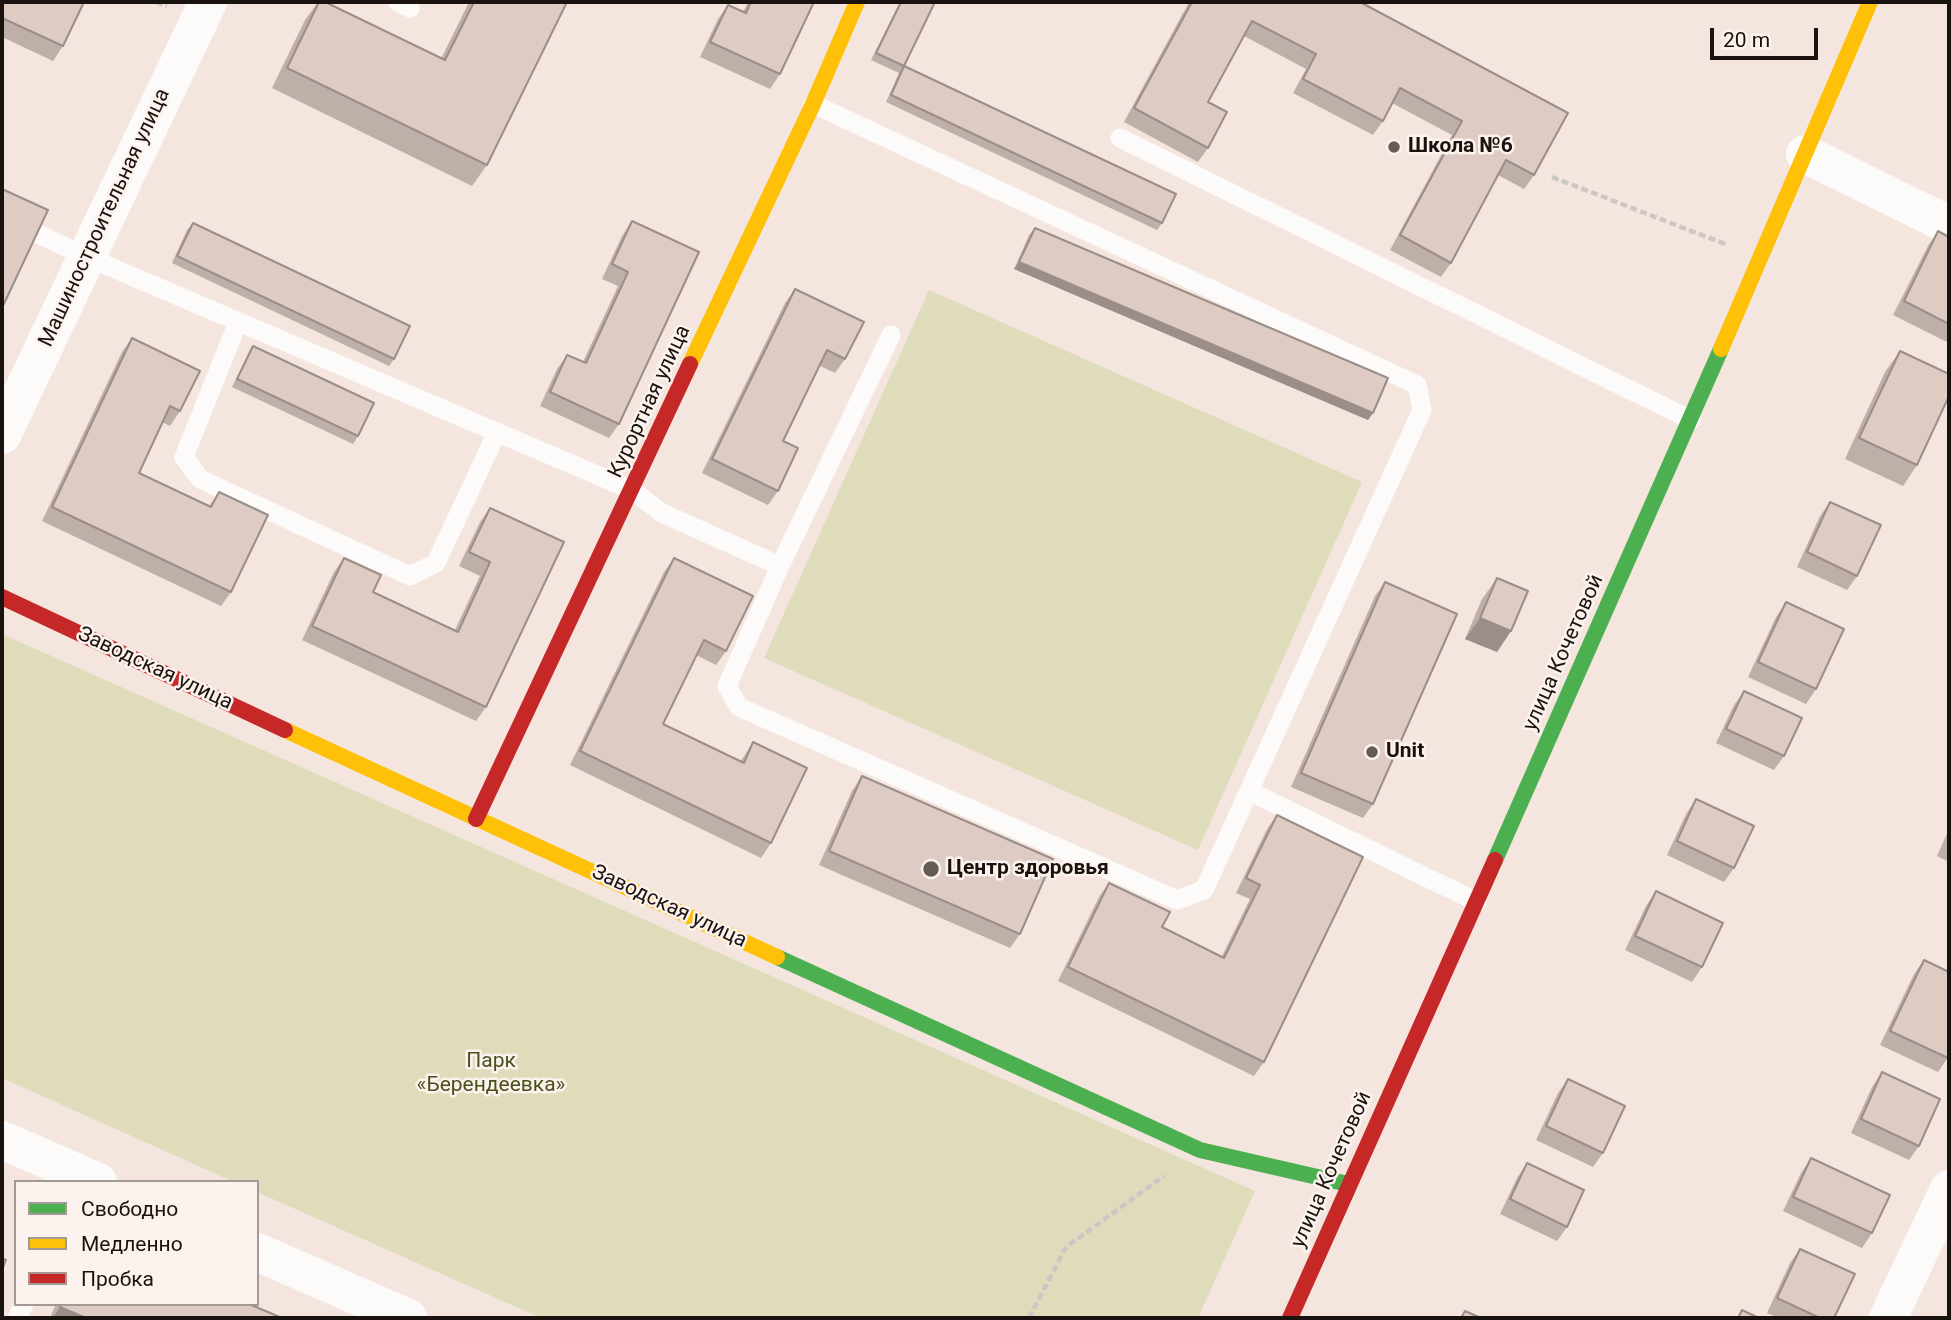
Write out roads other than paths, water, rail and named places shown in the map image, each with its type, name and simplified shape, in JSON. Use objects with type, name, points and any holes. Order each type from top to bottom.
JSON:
[{"type":"street","name":"Машиностроительная улица","points":[[2,435],[208,2]]},
{"type":"street","name":"Курортная улица","points":[[476,819],[813,104],[857,2]]},
{"type":"street","name":"улица Кочетовой","points":[[1290,1318],[1691,420],[1870,2]]},
{"type":"street","points":[[1805,154],[1949,225]]},
{"type":"street","name":"Заводская улица","points":[[2,597],[476,819],[1200,1150],[1348,1184]]},
{"type":"street","points":[[2,1140],[86,1179]]},
{"type":"street","points":[[1888,1318],[1949,1189]]},
{"type":"street","points":[[259,1253],[408,1318]]},
{"type":"lane","points":[[813,104],[1417,385],[1422,410],[1204,890],[1177,900],[739,708],[727,686],[780,566],[891,335]]},
{"type":"lane","points":[[1120,138],[1691,420]]},
{"type":"lane","points":[[2,217],[87,257],[632,490],[662,513],[780,566]]},
{"type":"lane","points":[[238,322],[184,457],[200,479],[410,576],[436,563],[497,432]]},
{"type":"lane","points":[[1249,791],[1476,902]]},
{"type":"place","name":"Школа №6","points":[[1394,147]]},
{"type":"place","name":"Unit","points":[[1372,752]]},
{"type":"place","name":"Центр здоровья","points":[[931,869]]},
{"type":"park label","name":"Парк «Берендеевка»","points":[[491,1074]]}]
